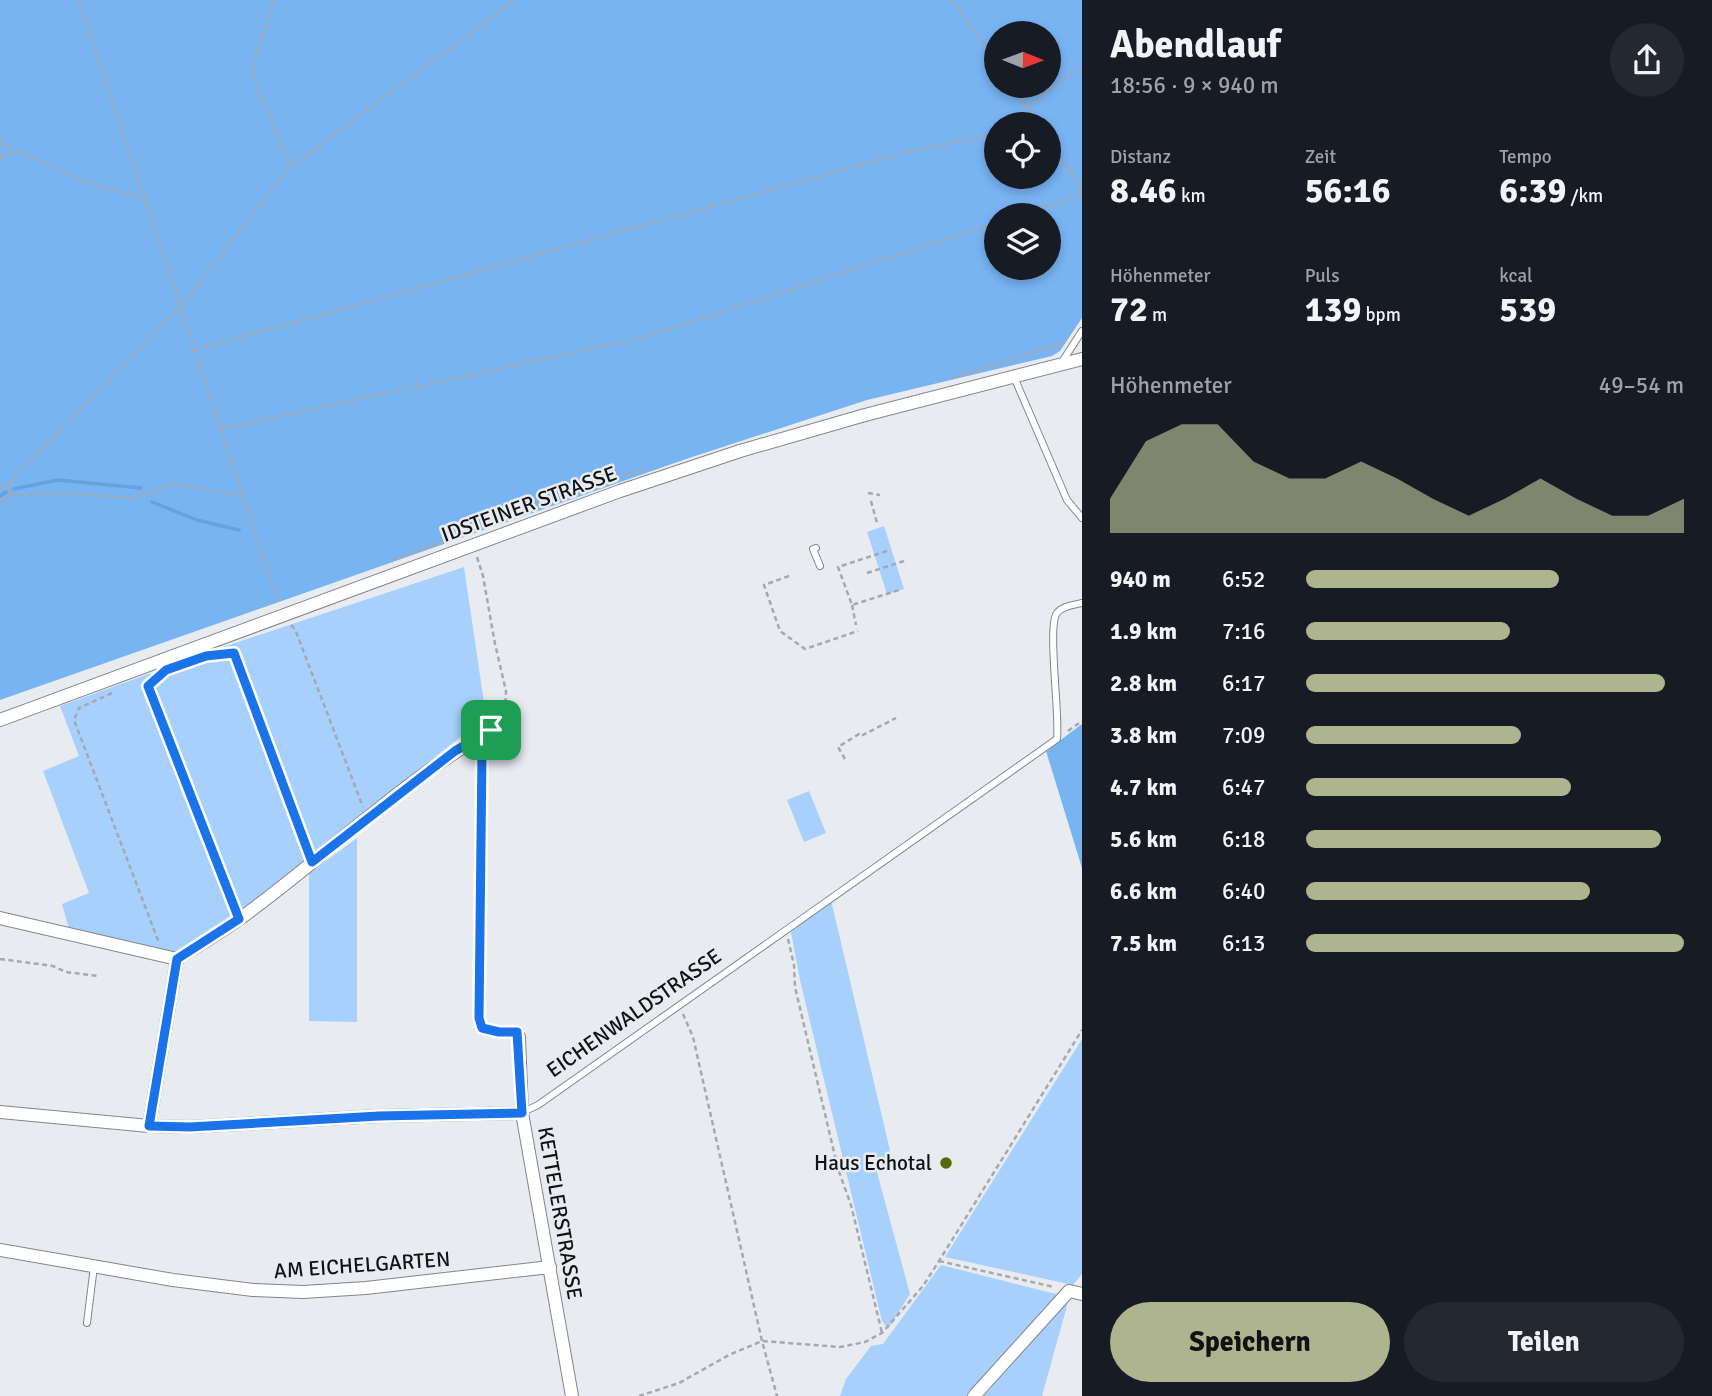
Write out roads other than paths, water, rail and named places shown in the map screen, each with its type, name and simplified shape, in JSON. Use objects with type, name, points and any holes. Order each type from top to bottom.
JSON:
[{"type":"street","name":"IDSTEINER STRASSE","points":[[0,720],[620,491],[740,451],[865,415],[1082,359]]},
{"type":"street","points":[[0,918],[171,958],[239,919],[455,751],[491,730]]},
{"type":"street","points":[[149,1126],[171,958]]},
{"type":"street","name":"KETTELERSTRASSE","points":[[519,1037],[522,1113],[572,1396]]},
{"type":"street","name":"EICHENWALDSTRASSE","points":[[0,1112],[149,1126],[190,1127],[379,1116],[522,1113]]},
{"type":"street","name":"AM EICHELGARTEN","points":[[0,1250],[253,1290],[303,1292],[366,1288],[550,1267]]},
{"type":"street","points":[[974,1396],[1076,1293]]},
{"type":"lane","points":[[1061,365],[1082,331]]},
{"type":"lane","points":[[1014,377],[1067,500],[1082,518]]},
{"type":"lane","points":[[816,548],[813,549],[820,566]]},
{"type":"lane","name":"EICHENWALDSTRASSE","points":[[522,1113],[538,1105],[1057,739],[1052,622],[1057,612],[1064,607],[1082,603]]},
{"type":"lane","points":[[87,1323],[94,1266]]},
{"type":"waterway","points":[[14,489],[58,480],[141,488]]},
{"type":"waterway","points":[[0,496],[6,492]]},
{"type":"waterway","points":[[152,502],[197,520],[239,530]]},
{"type":"place","name":"Haus Echotal","points":[[946,1163]]}]
